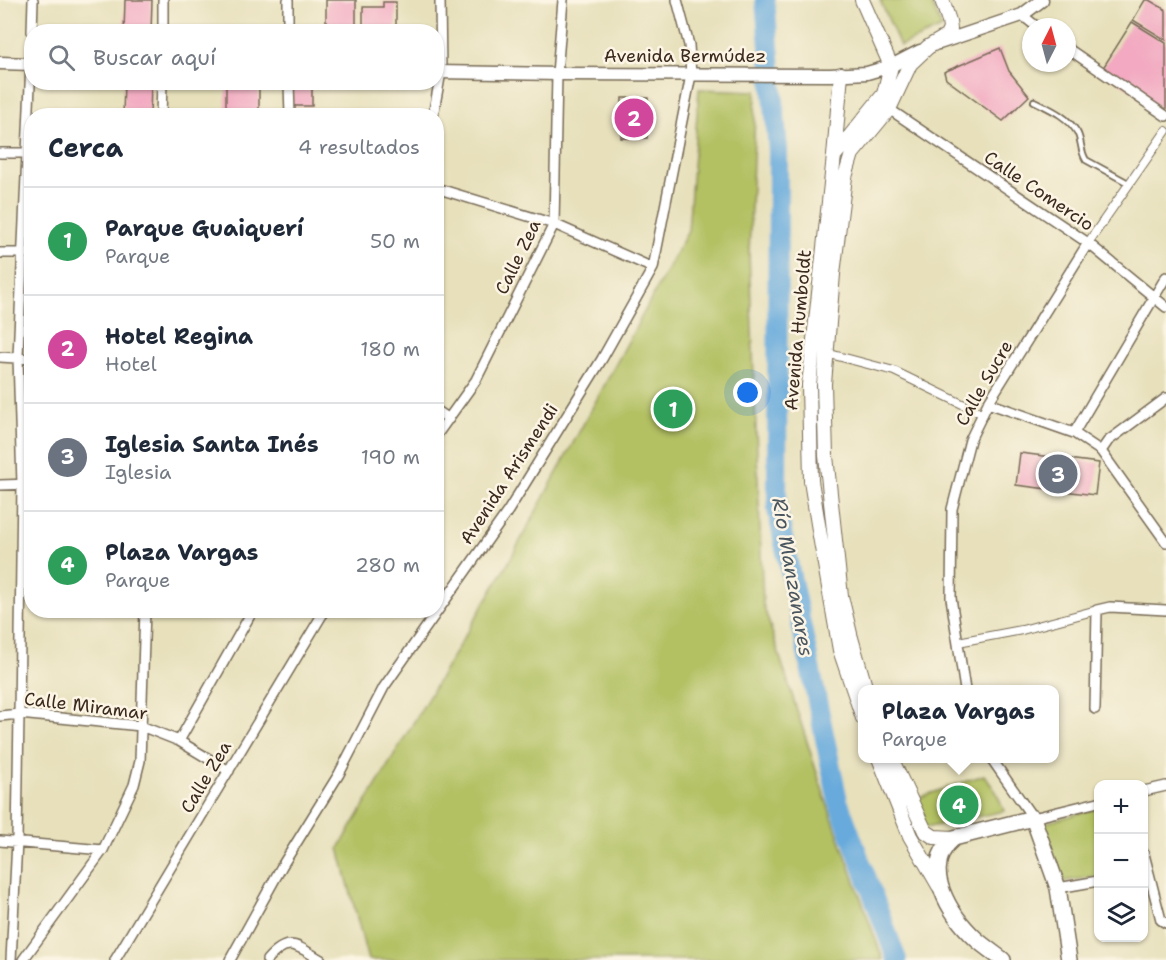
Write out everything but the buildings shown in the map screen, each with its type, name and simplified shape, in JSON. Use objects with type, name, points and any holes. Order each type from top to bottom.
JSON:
[{"type":"main road","points":[[834,156],[884,94],[891,66],[861,0]]},
{"type":"main road","name":"Avenida Humboldt","points":[[865,685],[841,596],[826,456],[824,384],[826,353],[845,177],[852,154],[889,109],[910,64],[928,47],[947,36],[950,21],[942,0]]},
{"type":"main road","name":"Avenida Humboldt","points":[[836,74],[834,156],[810,385],[811,481],[840,650],[858,703]]},
{"type":"main road","points":[[881,763],[910,836],[948,903],[976,939],[1003,960]]},
{"type":"main road","points":[[893,763],[925,831],[934,837],[954,838],[1033,818],[1058,888],[1069,960]]},
{"type":"main road","points":[[939,886],[940,856],[945,845],[954,838]]},
{"type":"street","points":[[32,24],[33,0]]},
{"type":"street","points":[[163,0],[163,24]]},
{"type":"street","points":[[288,0],[288,24]]},
{"type":"street","points":[[440,0],[440,24]]},
{"type":"street","name":"Calle Zea","points":[[444,425],[476,380],[554,224],[557,74],[563,0]]},
{"type":"street","name":"Avenida Arismendi","points":[[444,602],[508,511],[602,359],[653,268],[691,75],[689,45],[677,0]]},
{"type":"street","name":"Avenida Bermúdez","points":[[444,72],[691,75],[867,73],[891,66],[928,47],[1022,15],[1042,0]]},
{"type":"street","points":[[1022,15],[1026,18]]},
{"type":"street","points":[[1076,54],[1166,116]]},
{"type":"street","points":[[0,63],[24,64]]},
{"type":"street","points":[[29,108],[30,90]]},
{"type":"street","points":[[161,108],[162,90]]},
{"type":"street","points":[[289,90],[290,108]]},
{"type":"street","points":[[434,108],[437,90]]},
{"type":"street","name":"Calle Comercio","points":[[889,109],[1088,243],[1166,307]]},
{"type":"street","name":"Calle Sucre","points":[[964,685],[951,598],[952,509],[970,440],[987,403],[1088,243],[1166,131]]},
{"type":"street","points":[[0,153],[24,153]]},
{"type":"street","points":[[444,190],[554,224],[653,268]]},
{"type":"street","points":[[0,253],[24,253]]},
{"type":"street","points":[[1074,433],[1166,277]]},
{"type":"street","points":[[24,279],[18,357],[24,452]]},
{"type":"street","points":[[826,353],[894,371],[983,414]]},
{"type":"street","points":[[0,357],[24,358]]},
{"type":"street","points":[[1101,451],[1108,441],[1166,398]]},
{"type":"street","points":[[987,403],[1074,433],[1101,451],[1166,542]]},
{"type":"street","points":[[444,415],[449,418]]},
{"type":"street","points":[[0,484],[24,484]]},
{"type":"street","points":[[11,960],[17,841],[24,550]]},
{"type":"street","points":[[958,642],[1022,630],[1110,607],[1166,610]]},
{"type":"street","points":[[1095,709],[1097,610]]},
{"type":"street","points":[[23,960],[103,850],[134,785],[140,761],[145,618]]},
{"type":"street","points":[[179,741],[248,618]]},
{"type":"street","name":"Calle Zea","points":[[115,960],[320,618]]},
{"type":"street","name":"Avenida Arismendi","points":[[230,960],[282,866],[339,774],[384,687],[433,618]]},
{"type":"street","name":"Calle Miramar","points":[[0,716],[19,714],[141,726],[179,741],[229,771]]},
{"type":"street","points":[[994,763],[1033,818],[1094,803]]},
{"type":"street","points":[[1148,790],[1166,786]]},
{"type":"street","points":[[0,841],[103,850]]},
{"type":"street","points":[[1148,880],[1161,920],[1166,923]]},
{"type":"street","points":[[1058,888],[1094,883]]},
{"type":"street","points":[[267,960],[277,949],[288,944],[296,945],[321,960]]},
{"type":"lane","points":[[1034,100],[1066,119],[1078,134],[1081,153],[1086,160],[1130,184]]},
{"type":"green space","points":[[880,0],[930,0],[942,28],[900,46]]},
{"type":"green space","points":[[699,89],[756,91],[749,253],[763,604],[825,798],[883,960],[368,960],[339,848],[507,565],[688,231]]},
{"type":"green space","points":[[984,775],[997,793],[1004,811],[925,828],[915,799]]},
{"type":"green space","points":[[1094,809],[1094,877],[1059,882],[1038,825]]},
{"type":"waterway","name":"Río Manzanares","points":[[765,0],[778,150],[777,509],[838,801],[897,960]]},
{"type":"place","name":"Hotel Regina","points":[[634,118]]},
{"type":"place","name":"Parque Guaiquerí","points":[[673,409]]},
{"type":"place","name":"Iglesia Santa Inés","points":[[1058,474]]},
{"type":"place","name":"Plaza Vargas","points":[[959,805]]}]
